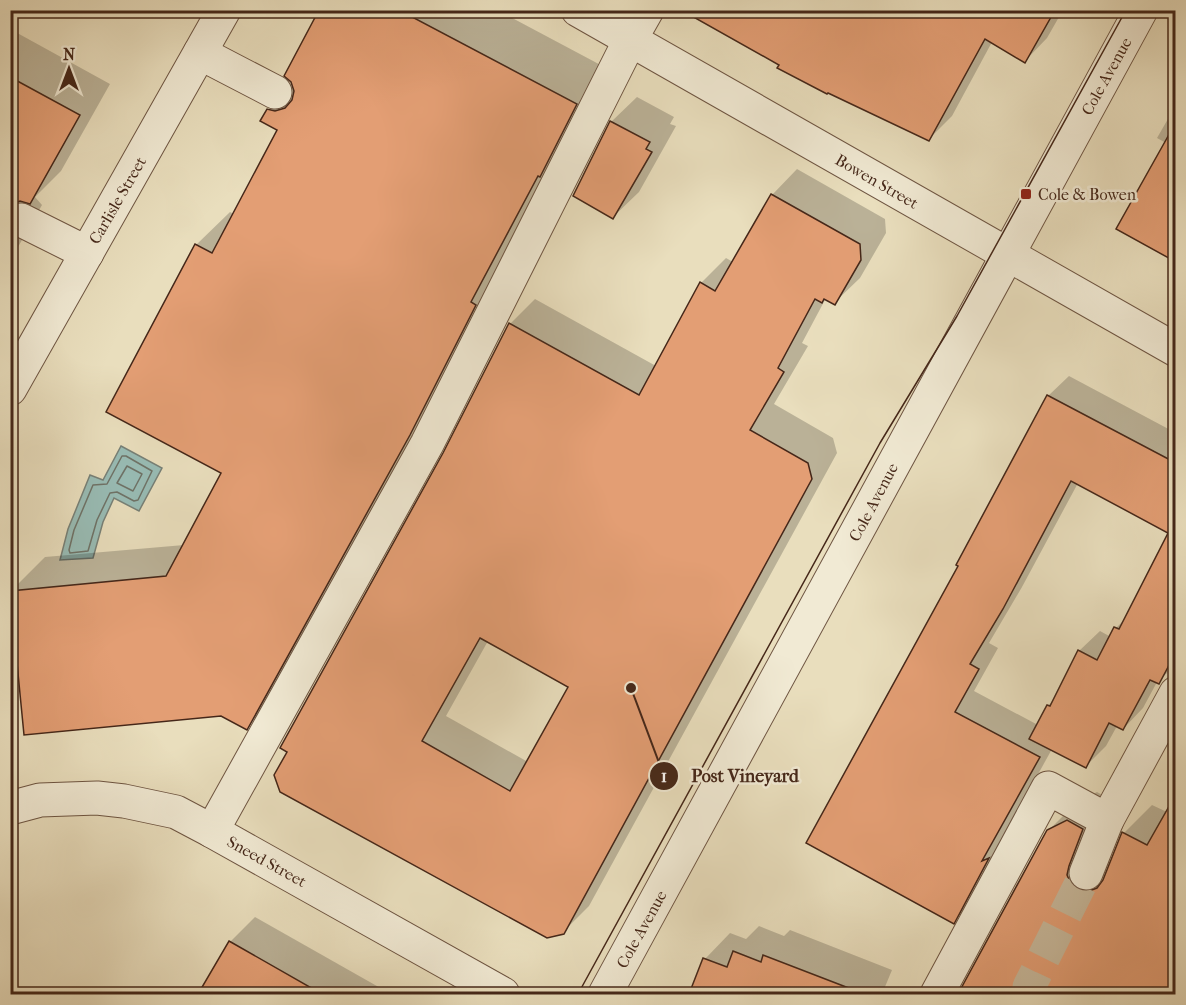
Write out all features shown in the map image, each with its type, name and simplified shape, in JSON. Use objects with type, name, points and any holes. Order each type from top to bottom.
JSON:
[{"type":"street","name":"Carlisle Street","points":[[10,389],[224,10]]},
{"type":"street","name":"Bowen Street","points":[[578,10],[1176,350]]},
{"type":"street","points":[[212,831],[427,444],[646,10]]},
{"type":"street","name":"Cole Avenue","points":[[606,994],[1141,10]]},
{"type":"street","points":[[200,53],[276,92]]},
{"type":"street","points":[[21,220],[87,254]]},
{"type":"street","points":[[1086,873],[1107,820],[1176,693]]},
{"type":"street","points":[[937,994],[1048,788],[1107,820]]},
{"type":"street","name":"Sneed Street","points":[[10,808],[40,800],[97,798],[176,812],[502,994]]},
{"type":"water","points":[[121,446],[162,468],[139,511],[114,498],[103,522],[93,558],[60,560],[68,529],[90,475],[103,480]]},
{"type":"building","points":[[319,10],[399,10],[577,104],[540,177],[538,176],[471,302],[476,305],[410,435],[247,730],[221,716],[24,735],[10,591],[166,576],[221,473],[106,412],[195,244],[212,253],[277,130],[260,121],[267,109],[275,111],[285,108],[292,100],[294,91],[291,82],[284,76]]},
{"type":"building","points":[[681,10],[1055,10],[1025,63],[985,39],[929,141],[777,68],[779,65]]},
{"type":"building","points":[[10,77],[80,115],[30,204],[20,201],[10,205]]},
{"type":"building","points":[[610,121],[650,142],[646,149],[652,152],[613,219],[573,196]]},
{"type":"building","points":[[1176,122],[1176,262],[1116,229]]},
{"type":"building","points":[[771,194],[860,244],[861,260],[835,305],[824,299],[822,303],[815,299],[778,368],[784,372],[750,430],[808,463],[812,479],[564,934],[547,938],[280,792],[274,775],[287,752],[280,748],[443,453],[509,323],[639,395],[700,282],[715,291]],"holes":[[[480,638],[568,687],[510,791],[422,741]]]},
{"type":"building","points":[[1047,395],[1176,463],[1176,652],[1159,684],[1150,680],[1123,730],[1109,723],[1086,768],[1029,739],[1047,705],[1050,706],[1078,650],[1097,660],[1114,627],[1119,629],[1168,533],[1071,481],[1003,609],[970,664],[979,669],[955,712],[1040,757],[982,861],[989,858],[954,924],[806,843],[958,566],[956,565]]},
{"type":"building","points":[[1176,794],[1176,994],[958,994],[1047,830],[1067,820],[1083,829],[1067,875],[1071,884],[1079,890],[1089,891],[1097,888],[1103,880],[1122,832],[1147,845]]},
{"type":"building","points":[[229,941],[322,994],[198,994]]},
{"type":"building","points":[[733,951],[761,962],[763,955],[859,992],[858,994],[689,994],[703,958],[727,967]]},
{"type":"tunnel","points":[[1044,994],[1029,987],[1086,873]]},
{"type":"tram line","points":[[578,994],[880,443],[957,316],[1126,10]]},
{"type":"place","name":"Cole & Bowen","points":[[1026,194]]},
{"type":"place","name":"Post Vineyard","points":[[631,688]]}]
